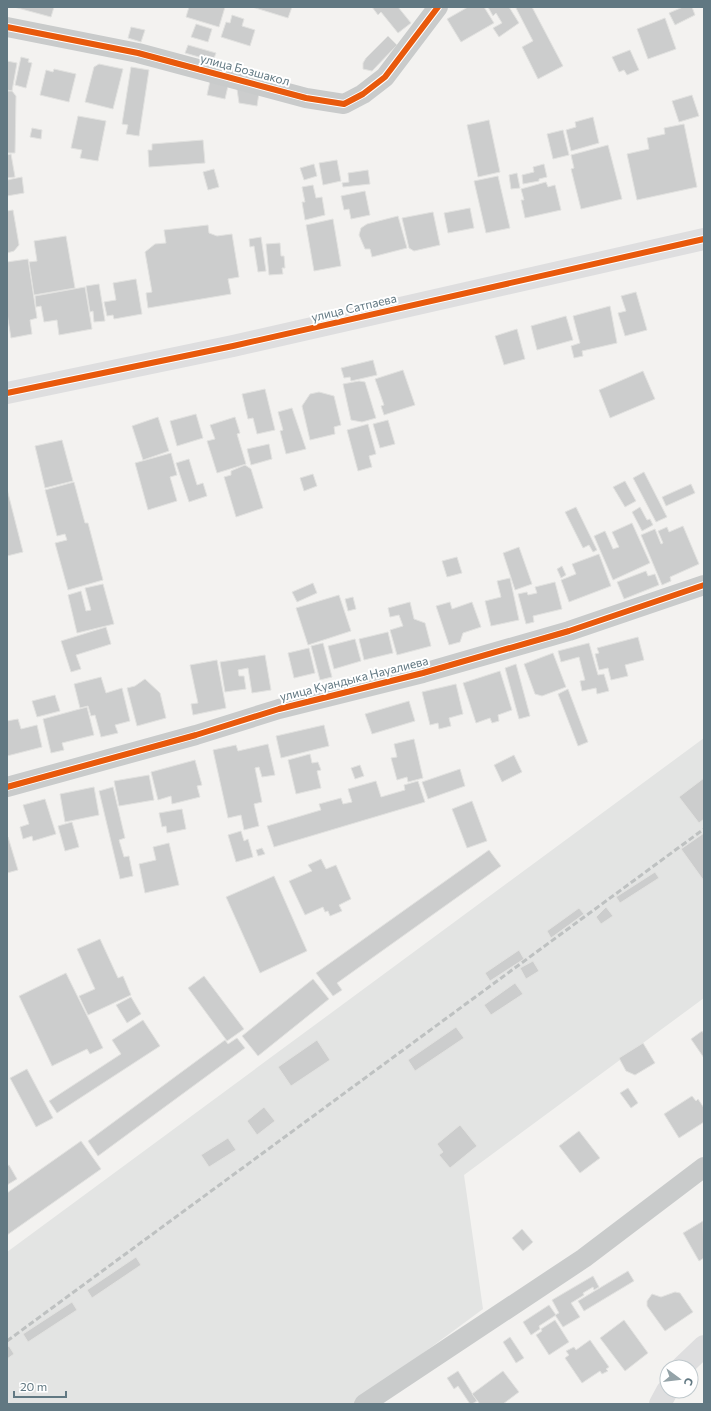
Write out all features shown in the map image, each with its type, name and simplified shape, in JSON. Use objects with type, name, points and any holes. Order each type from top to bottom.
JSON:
[{"type":"street","name":"улица Бозшакол","points":[[7,27],[138,53],[306,98],[344,104],[363,94],[385,77],[438,7]]},
{"type":"street","name":"улица Сатпаева","points":[[7,393],[233,346],[704,239]]},
{"type":"street","name":"улица Куандыка Науалиева","points":[[7,787],[196,735],[280,709],[431,671],[569,631],[704,585]]},
{"type":"street","points":[[364,1404],[584,1258],[704,1167]]},
{"type":"street","points":[[690,1359],[704,1346]]},
{"type":"shaded area","points":[[704,738],[704,998],[464,1175],[483,1309],[354,1404],[7,1404],[7,1252]]},
{"type":"building","points":[[14,7],[54,7],[51,17]]},
{"type":"building","points":[[189,7],[225,7],[219,27],[186,17]]},
{"type":"building","points":[[252,7],[292,7],[288,18]]},
{"type":"building","points":[[372,7],[398,7],[411,23],[398,33],[381,12],[378,15]]},
{"type":"building","points":[[468,7],[484,7],[494,23],[461,42],[447,19]]},
{"type":"building","points":[[488,7],[509,7],[519,23],[499,37],[493,28],[502,23],[496,13],[493,16]]},
{"type":"building","points":[[532,7],[563,66],[538,79],[522,47],[533,41],[516,8]]},
{"type":"building","points":[[683,7],[692,7],[695,15],[675,25],[669,13]]},
{"type":"building","points":[[232,15],[244,19],[242,26],[255,30],[250,46],[221,37],[226,22],[230,23]]},
{"type":"building","points":[[665,18],[676,49],[648,59],[637,29]]},
{"type":"building","points":[[196,24],[212,29],[208,42],[191,37]]},
{"type":"building","points":[[131,27],[145,30],[141,42],[128,38]]},
{"type":"building","points":[[388,36],[397,45],[372,71],[363,69],[363,63],[366,58]]},
{"type":"building","points":[[188,45],[216,53],[213,61],[185,53]]},
{"type":"building","points":[[630,50],[639,70],[627,75],[624,70],[619,72],[612,57]]},
{"type":"building","points":[[21,57],[29,59],[28,62],[32,63],[26,88],[15,85]]},
{"type":"building","points":[[7,61],[17,63],[12,91],[7,90]]},
{"type":"building","points":[[99,64],[123,69],[113,109],[85,102],[94,67]]},
{"type":"building","points":[[131,67],[149,70],[139,136],[126,134],[128,125],[122,124]]},
{"type":"building","points":[[54,69],[76,74],[69,102],[40,95],[46,70],[53,72]]},
{"type":"building","points":[[210,81],[228,86],[225,99],[207,95]]},
{"type":"building","points":[[237,89],[259,93],[257,106],[239,103]]},
{"type":"building","points":[[7,91],[12,91],[16,96],[15,153],[7,153]]},
{"type":"building","points":[[692,95],[699,116],[679,122],[672,101]]},
{"type":"building","points":[[78,116],[106,121],[98,161],[80,158],[82,150],[71,148]]},
{"type":"building","points":[[593,117],[599,143],[571,151],[566,130],[576,127],[575,122]]},
{"type":"building","points":[[489,120],[500,172],[478,177],[467,125]]},
{"type":"building","points":[[684,124],[697,187],[637,200],[627,154],[649,149],[647,138],[665,134],[664,128]]},
{"type":"building","points":[[32,128],[42,130],[41,139],[30,137]]},
{"type":"building","points":[[563,130],[569,155],[553,159],[547,134]]},
{"type":"building","points":[[203,140],[205,163],[149,167],[148,150],[152,150],[152,144]]},
{"type":"building","points":[[608,145],[622,199],[581,209],[571,169],[574,168],[571,155]]},
{"type":"building","points":[[11,154],[15,177],[7,178],[7,155]]},
{"type":"building","points":[[337,160],[341,181],[323,185],[319,163]]},
{"type":"building","points":[[314,164],[317,176],[304,180],[300,168]]},
{"type":"building","points":[[544,164],[547,177],[539,179],[539,181],[523,184],[522,175],[534,172],[533,167]]},
{"type":"building","points":[[214,169],[219,187],[208,190],[203,172]]},
{"type":"building","points":[[368,170],[370,184],[343,187],[342,183],[349,182],[348,173]]},
{"type":"building","points":[[517,173],[520,188],[511,189],[509,175]]},
{"type":"building","points":[[498,176],[510,228],[486,233],[474,181]]},
{"type":"building","points":[[22,177],[24,193],[7,196],[7,180]]},
{"type":"building","points":[[546,182],[548,187],[555,185],[561,210],[525,218],[521,200],[524,200],[521,189]]},
{"type":"building","points":[[313,185],[316,198],[322,197],[325,215],[305,220],[302,202],[305,202],[302,187]]},
{"type":"building","points":[[365,191],[370,215],[351,219],[349,209],[344,210],[341,196]]},
{"type":"building","points":[[470,208],[474,228],[448,233],[444,213]]},
{"type":"building","points":[[13,210],[19,245],[14,251],[7,253],[7,211]]},
{"type":"building","points":[[433,212],[440,245],[414,251],[409,248],[402,218]]},
{"type":"building","points":[[398,216],[407,248],[372,257],[370,249],[365,249],[359,235],[361,228],[367,224]]},
{"type":"building","points":[[333,219],[341,266],[314,271],[306,225]]},
{"type":"building","points":[[208,225],[209,233],[217,236],[232,234],[239,277],[228,279],[231,294],[148,308],[146,293],[152,292],[145,252],[155,244],[166,243],[164,230]]},
{"type":"building","points":[[66,236],[75,288],[34,295],[29,262],[37,261],[34,241]]},
{"type":"building","points":[[261,237],[266,271],[258,272],[254,246],[250,247],[249,239]]},
{"type":"building","points":[[280,243],[281,256],[284,256],[285,268],[282,268],[283,274],[269,275],[266,244]]},
{"type":"building","points":[[28,259],[37,318],[30,320],[32,334],[11,338],[7,313],[7,262]]},
{"type":"building","points":[[136,279],[142,314],[114,319],[113,315],[107,316],[104,302],[116,300],[113,283]]},
{"type":"building","points":[[99,284],[105,321],[94,322],[93,311],[90,312],[86,286]]},
{"type":"building","points":[[85,287],[92,329],[59,335],[57,320],[44,322],[41,306],[36,307],[35,296]]},
{"type":"building","points":[[636,292],[647,330],[625,336],[618,313],[626,311],[621,296]]},
{"type":"building","points":[[610,306],[617,343],[582,351],[583,356],[574,358],[571,346],[580,343],[573,316]]},
{"type":"building","points":[[566,316],[573,340],[537,350],[531,326]]},
{"type":"building","points":[[517,329],[525,359],[504,365],[495,336]]},
{"type":"building","points":[[373,360],[377,375],[351,381],[350,377],[344,378],[341,368]]},
{"type":"building","points":[[403,370],[415,405],[384,415],[381,406],[384,405],[375,379]]},
{"type":"building","points":[[643,371],[655,399],[610,418],[599,390]]},
{"type":"building","points":[[359,381],[365,382],[376,418],[362,422],[351,420],[343,384]]},
{"type":"building","points":[[265,389],[275,430],[257,434],[253,418],[248,419],[242,394]]},
{"type":"building","points":[[319,392],[334,396],[341,425],[334,427],[335,434],[310,440],[302,406],[310,394]]},
{"type":"building","points":[[292,408],[306,449],[286,454],[280,431],[283,430],[278,412]]},
{"type":"building","points":[[196,414],[203,438],[177,446],[170,421]]},
{"type":"building","points":[[158,417],[169,451],[143,460],[132,426]]},
{"type":"building","points":[[235,417],[240,433],[237,434],[246,464],[217,473],[207,441],[215,439],[210,425]]},
{"type":"building","points":[[388,420],[395,444],[380,448],[373,424]]},
{"type":"building","points":[[368,424],[376,454],[369,456],[372,467],[358,471],[347,430]]},
{"type":"building","points":[[62,440],[73,481],[45,488],[35,446]]},
{"type":"building","points":[[269,444],[272,459],[251,465],[247,449]]},
{"type":"building","points":[[171,453],[177,475],[170,477],[177,501],[148,510],[135,463]]},
{"type":"building","points":[[189,459],[197,485],[203,483],[207,496],[189,502],[176,463]]},
{"type":"building","points":[[245,465],[251,469],[263,508],[236,517],[224,477],[231,475],[231,471]]},
{"type":"building","points":[[644,472],[667,517],[656,522],[633,478]]},
{"type":"building","points":[[313,474],[317,486],[304,491],[300,478]]},
{"type":"building","points":[[625,481],[636,501],[625,507],[613,487]]},
{"type":"building","points":[[74,482],[85,523],[88,523],[103,580],[68,590],[55,543],[67,540],[65,534],[57,536],[45,490]]},
{"type":"building","points":[[691,484],[695,493],[666,506],[662,497]]},
{"type":"building","points":[[7,489],[23,552],[7,556]]},
{"type":"building","points":[[576,507],[597,550],[593,552],[589,545],[583,548],[565,512]]},
{"type":"building","points":[[640,507],[647,520],[650,519],[653,525],[642,531],[632,512]]},
{"type":"building","points":[[632,523],[650,563],[613,580],[594,536],[605,531],[613,549],[619,547],[612,532]]},
{"type":"building","points":[[683,526],[699,564],[670,577],[671,581],[662,585],[641,535],[655,529],[661,544],[663,543],[658,531],[667,527],[669,532]]},
{"type":"building","points":[[519,547],[532,584],[515,590],[503,553]]},
{"type":"building","points":[[599,554],[611,586],[569,602],[561,580],[576,574],[572,564]]},
{"type":"building","points":[[457,557],[462,573],[447,577],[442,561]]},
{"type":"building","points":[[562,566],[566,575],[561,578],[557,569]]},
{"type":"building","points":[[646,571],[648,576],[655,574],[659,585],[624,599],[617,582]]},
{"type":"building","points":[[510,578],[519,620],[491,626],[485,601],[501,597],[497,581]]},
{"type":"building","points":[[555,582],[562,609],[533,616],[534,622],[526,624],[518,594],[527,592],[528,595],[537,593],[535,587]]},
{"type":"building","points":[[313,583],[317,593],[297,602],[292,592]]},
{"type":"building","points":[[103,584],[114,624],[77,633],[68,595],[81,591],[86,611],[91,610],[85,588]]},
{"type":"building","points":[[339,595],[351,631],[308,645],[296,608]]},
{"type":"building","points":[[353,597],[356,609],[348,611],[345,599]]},
{"type":"building","points":[[410,602],[414,619],[425,623],[431,646],[397,655],[390,630],[403,626],[399,615],[390,617],[388,608]]},
{"type":"building","points":[[450,602],[452,609],[472,602],[481,627],[463,633],[460,642],[449,645],[436,606]]},
{"type":"building","points":[[106,627],[111,644],[76,655],[81,669],[71,672],[61,641]]},
{"type":"building","points":[[388,632],[393,653],[364,660],[359,639]]},
{"type":"building","points":[[638,637],[644,660],[625,665],[628,676],[611,680],[608,668],[599,670],[595,654],[599,653],[597,648]]},
{"type":"building","points":[[355,639],[361,661],[334,669],[328,646]]},
{"type":"building","points":[[323,643],[332,677],[320,680],[311,646]]},
{"type":"building","points":[[589,643],[598,675],[604,674],[609,691],[597,694],[596,688],[582,691],[580,681],[585,680],[579,657],[561,662],[558,651]]},
{"type":"building","points":[[309,648],[315,673],[294,678],[288,653]]},
{"type":"building","points":[[553,653],[566,687],[542,696],[535,694],[524,664]]},
{"type":"building","points":[[265,655],[271,690],[252,693],[248,668],[238,670],[239,676],[244,676],[246,689],[225,692],[220,662]]},
{"type":"building","points":[[217,660],[226,708],[193,715],[191,704],[198,703],[190,665]]},
{"type":"building","points":[[516,664],[530,716],[519,719],[505,668]]},
{"type":"building","points":[[500,671],[512,710],[498,715],[499,721],[492,723],[490,718],[476,723],[463,683]]},
{"type":"building","points":[[101,677],[106,693],[122,688],[130,721],[115,725],[118,733],[101,737],[95,715],[91,716],[88,706],[80,708],[74,684]]},
{"type":"building","points":[[145,679],[160,693],[166,718],[137,726],[127,688],[135,686]]},
{"type":"building","points":[[456,684],[463,714],[449,718],[451,726],[439,729],[438,723],[430,725],[422,692]]},
{"type":"building","points":[[568,689],[588,742],[578,746],[558,694]]},
{"type":"building","points":[[55,695],[60,711],[37,717],[32,701]]},
{"type":"building","points":[[409,701],[415,721],[372,734],[365,714]]},
{"type":"building","points":[[87,707],[94,735],[62,743],[64,750],[51,753],[43,719]]},
{"type":"building","points":[[18,719],[21,729],[37,725],[42,747],[7,756],[7,721]]},
{"type":"building","points":[[324,725],[329,746],[281,758],[276,736]]},
{"type":"building","points":[[414,739],[423,778],[408,782],[407,777],[397,780],[391,758],[397,757],[394,744]]},
{"type":"building","points":[[268,744],[275,775],[262,777],[259,767],[255,768],[262,802],[254,804],[259,826],[244,830],[241,815],[228,818],[213,750],[236,745],[238,751]]},
{"type":"building","points":[[310,754],[312,763],[318,762],[321,770],[317,771],[321,788],[296,794],[288,760]]},
{"type":"building","points":[[514,755],[522,772],[502,782],[494,765]]},
{"type":"building","points":[[195,760],[202,785],[197,786],[200,797],[172,804],[171,796],[158,800],[151,772]]},
{"type":"building","points":[[360,765],[364,776],[355,779],[351,768]]},
{"type":"building","points":[[460,769],[465,786],[428,799],[422,782]]},
{"type":"building","points":[[149,775],[154,800],[119,806],[114,781]]},
{"type":"building","points":[[704,778],[704,819],[699,823],[679,797]]},
{"type":"building","points":[[376,781],[381,797],[405,790],[404,785],[418,781],[425,802],[274,847],[267,826],[321,810],[319,804],[341,798],[343,804],[352,802],[348,789]]},
{"type":"building","points":[[94,787],[99,815],[65,822],[60,794]]},
{"type":"building","points":[[113,787],[125,838],[119,840],[124,857],[129,856],[133,876],[120,879],[99,791]]},
{"type":"building","points":[[45,799],[56,834],[33,841],[32,836],[23,839],[20,827],[29,824],[23,805]]},
{"type":"building","points":[[472,801],[487,841],[467,848],[452,809]]},
{"type":"building","points":[[182,809],[186,829],[167,833],[166,826],[162,827],[159,813]]},
{"type":"building","points":[[72,822],[79,847],[65,851],[58,826]]},
{"type":"building","points":[[241,831],[244,841],[248,839],[253,857],[236,862],[228,835]]},
{"type":"building","points":[[704,833],[704,881],[681,849]]},
{"type":"building","points":[[7,837],[18,870],[7,873]]},
{"type":"building","points":[[169,843],[179,885],[145,893],[139,864],[156,860],[153,847]]},
{"type":"building","points":[[262,848],[265,854],[258,856],[256,850]]},
{"type":"building","points":[[489,850],[501,866],[337,983],[342,990],[333,996],[316,973]]},
{"type":"building","points":[[321,859],[326,869],[336,865],[351,899],[339,905],[342,911],[330,916],[328,911],[325,912],[323,907],[305,915],[289,881],[312,871],[308,865]]},
{"type":"building","points":[[655,872],[659,878],[620,903],[616,897]]},
{"type":"building","points":[[274,876],[307,951],[260,973],[226,897]]},
{"type":"building","points":[[606,907],[613,916],[601,924],[596,917]]},
{"type":"building","points":[[579,908],[584,914],[551,938],[547,931]]},
{"type":"building","points":[[100,939],[118,978],[123,976],[131,995],[88,1015],[79,996],[95,989],[77,949]]},
{"type":"building","points":[[519,950],[524,959],[490,981],[485,973]]},
{"type":"building","points":[[533,961],[539,971],[526,979],[520,968]]},
{"type":"building","points":[[66,973],[103,1048],[90,1054],[87,1049],[52,1066],[19,996]]},
{"type":"building","points":[[204,976],[244,1029],[227,1041],[188,988]]},
{"type":"building","points":[[313,979],[329,999],[258,1056],[242,1036]]},
{"type":"building","points":[[515,983],[523,994],[491,1015],[484,1005]]},
{"type":"building","points":[[131,997],[141,1014],[127,1023],[116,1005]]},
{"type":"building","points":[[143,1020],[160,1046],[57,1113],[49,1101],[121,1054],[112,1040]]},
{"type":"building","points":[[456,1027],[464,1038],[415,1071],[408,1060]]},
{"type":"building","points":[[702,1031],[704,1034],[704,1058],[691,1039]]},
{"type":"building","points":[[237,1038],[245,1048],[98,1156],[88,1141],[225,1040],[228,1044]]},
{"type":"building","points":[[317,1040],[330,1060],[291,1086],[278,1067]]},
{"type":"building","points":[[643,1043],[655,1063],[635,1075],[626,1071],[619,1058]]},
{"type":"building","points":[[27,1069],[53,1118],[36,1127],[10,1078]]},
{"type":"building","points":[[628,1088],[638,1103],[631,1108],[620,1093]]},
{"type":"building","points":[[692,1096],[696,1101],[698,1099],[704,1108],[704,1122],[679,1138],[664,1114]]},
{"type":"building","points":[[264,1107],[275,1121],[257,1135],[247,1121]]},
{"type":"building","points":[[460,1125],[477,1146],[450,1168],[439,1155],[443,1152],[437,1144]]},
{"type":"building","points":[[579,1131],[600,1158],[580,1173],[559,1146]]},
{"type":"building","points":[[228,1138],[236,1150],[209,1167],[201,1155]]},
{"type":"building","points":[[81,1141],[101,1169],[7,1235],[7,1193]]},
{"type":"building","points":[[9,1165],[17,1179],[7,1185],[7,1166]]},
{"type":"building","points":[[703,1221],[704,1258],[699,1261],[683,1233]]},
{"type":"building","points":[[522,1229],[533,1242],[523,1251],[512,1238]]},
{"type":"building","points":[[136,1257],[141,1265],[92,1298],[87,1290]]},
{"type":"building","points":[[628,1271],[634,1281],[584,1311],[578,1301]]},
{"type":"building","points":[[593,1276],[599,1287],[594,1290],[593,1287],[571,1303],[580,1317],[563,1327],[555,1315],[559,1313],[552,1300]]},
{"type":"building","points":[[675,1292],[680,1293],[693,1312],[665,1331],[647,1306],[647,1301],[652,1294],[661,1297]]},
{"type":"building","points":[[72,1302],[77,1310],[28,1342],[23,1334]]},
{"type":"building","points":[[549,1305],[556,1315],[539,1326],[540,1329],[531,1335],[523,1322]]},
{"type":"building","points":[[555,1320],[569,1342],[549,1355],[536,1335],[542,1331],[541,1329]]},
{"type":"building","points":[[624,1320],[648,1353],[625,1371],[600,1338]]},
{"type":"building","points":[[510,1337],[524,1358],[516,1363],[503,1342]]},
{"type":"building","points":[[590,1340],[609,1367],[606,1369],[608,1371],[602,1374],[600,1371],[582,1383],[565,1358],[569,1355],[566,1351],[574,1347],[576,1350]]},
{"type":"building","points":[[9,1346],[14,1354],[7,1359],[7,1347]]},
{"type":"building","points":[[458,1371],[477,1401],[472,1404],[470,1404],[458,1386],[454,1389],[447,1378]]},
{"type":"building","points":[[503,1371],[519,1392],[503,1404],[480,1404],[472,1394]]},
{"type":"railway","points":[[7,1341],[704,829]]},
{"type":"cycle path","points":[[7,27],[138,53],[306,98],[344,104],[363,94],[385,77],[438,7]]},
{"type":"cycle path","points":[[7,393],[233,346],[704,239]]},
{"type":"cycle path","points":[[7,787],[196,735],[279,709],[423,673],[569,631],[704,585]]}]
